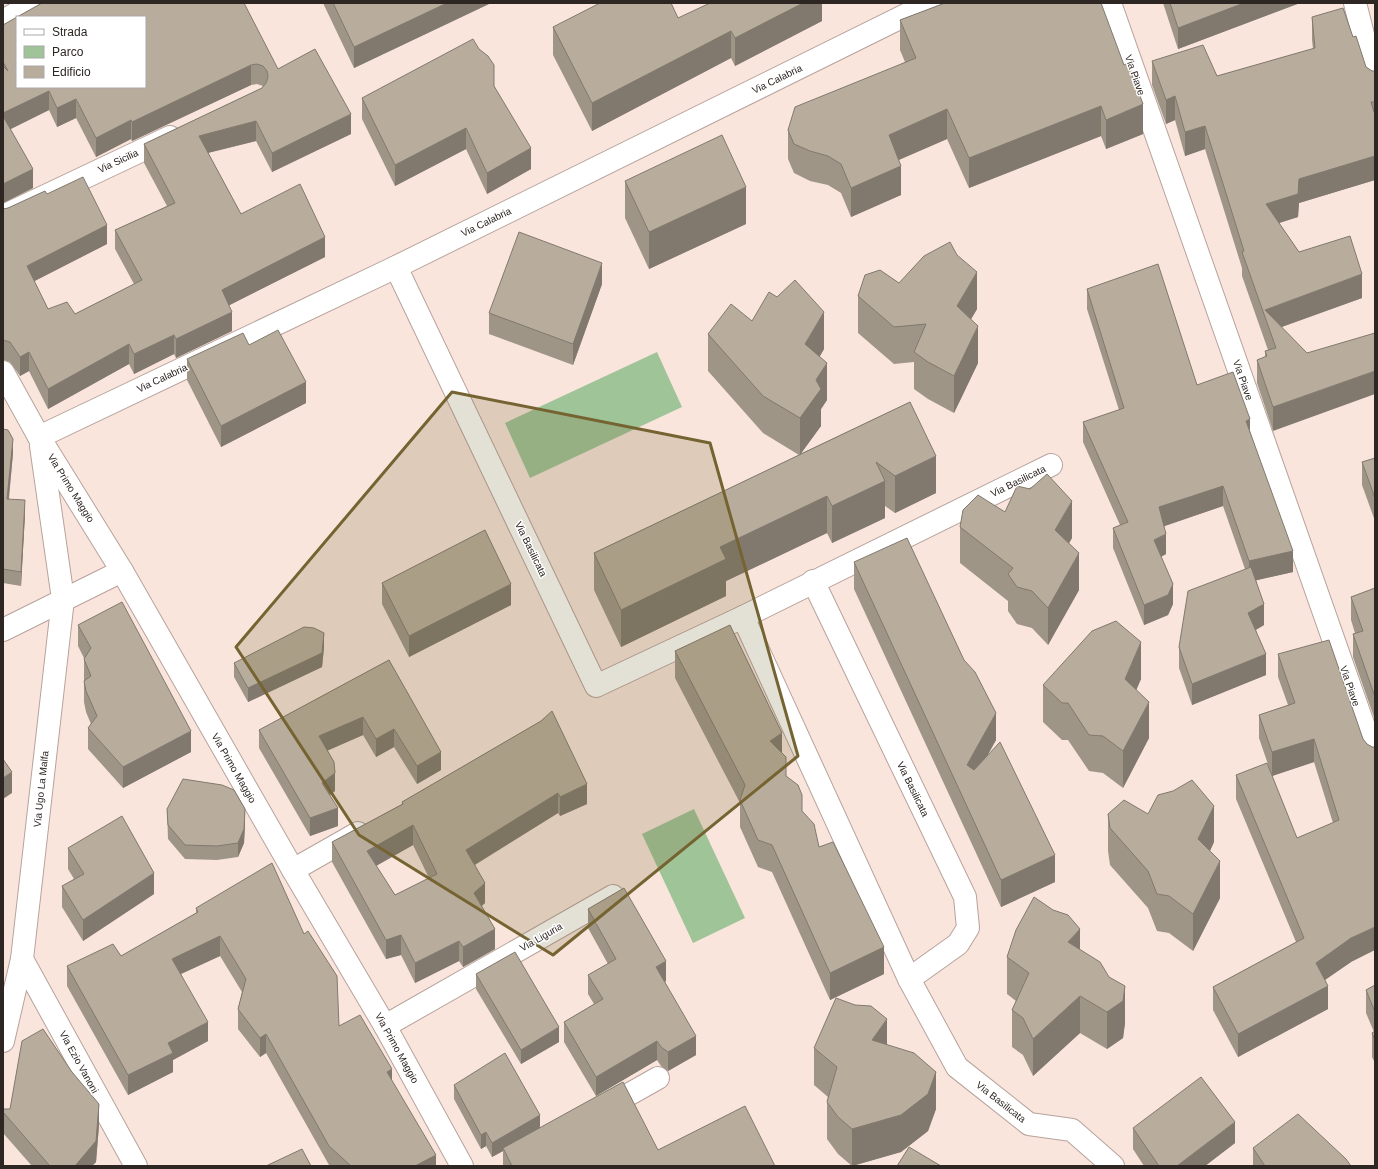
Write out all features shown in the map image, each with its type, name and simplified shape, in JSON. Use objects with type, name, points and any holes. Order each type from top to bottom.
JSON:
[{"type":"street","points":[[3,21],[34,3]]},
{"type":"street","name":"Via Calabria","points":[[39,437],[396,267],[930,3]]},
{"type":"street","name":"Via Piave","points":[[1110,3],[1375,758]]},
{"type":"street","points":[[1355,3],[1375,82]]},
{"type":"street","name":"Via Sicilia","points":[[3,216],[191,127]]},
{"type":"street","name":"Via Basilicata","points":[[396,267],[596,686],[743,617],[1051,465]]},
{"type":"street","name":"Via Primo Maggio","points":[[3,372],[39,437],[122,571],[293,870],[385,1026],[462,1166]]},
{"type":"street","name":"Via Ugo La Malfa","points":[[3,1041],[22,959],[63,599],[39,437]]},
{"type":"street","points":[[3,630],[122,571]]},
{"type":"street","name":"Via Basilicata","points":[[813,582],[965,897],[968,928],[965,934],[958,944],[909,979]]},
{"type":"street","name":"Via Basilicata","points":[[743,617],[909,979],[957,1068],[1029,1124],[1072,1130],[1113,1166]]},
{"type":"street","points":[[293,870],[374,824]]},
{"type":"street","name":"Via Liguria","points":[[385,1026],[613,896]]},
{"type":"street","name":"Via Ezio Vanoni","points":[[22,959],[136,1166]]},
{"type":"street","points":[[582,1120],[658,1078]]},
{"type":"highlighted area","points":[[452,392],[710,443],[798,756],[553,955],[359,835],[236,647]]},
{"type":"green space","points":[[657,352],[682,407],[530,478],[505,423]]},
{"type":"green space","points":[[694,809],[745,918],[693,943],[642,834]]},
{"type":"building","points":[[42,3],[244,3],[278,69],[315,49],[351,114],[272,153],[256,121],[199,136],[241,214],[300,184],[325,237],[222,290],[232,312],[176,339],[174,335],[134,354],[129,344],[48,389],[29,352],[20,357],[10,342],[3,340],[3,209],[45,191],[47,194],[83,177],[107,225],[27,266],[48,309],[67,302],[75,314],[142,280],[115,230],[175,203],[144,144],[262,88],[268,77],[267,71],[263,66],[257,64],[251,65],[132,122],[131,120],[96,138],[76,99],[57,108],[49,91],[3,113],[3,66],[8,71],[3,62],[3,25],[16,18],[16,88],[146,88],[146,16],[19,16]]},
{"type":"building","points":[[333,3],[447,3],[354,47]]},
{"type":"building","points":[[600,3],[671,3],[678,18],[710,3],[803,3],[735,38],[731,31],[592,103],[553,27]]},
{"type":"building","points":[[945,3],[1101,3],[1124,65],[1128,63],[1143,104],[1106,120],[1101,106],[969,158],[947,109],[889,135],[901,166],[851,188],[841,164],[828,156],[810,151],[794,144],[788,130],[795,107],[916,58],[900,20]]},
{"type":"building","points":[[1170,3],[1244,3],[1178,28]]},
{"type":"building","points":[[1343,8],[1353,37],[1356,36],[1366,67],[1372,71],[1375,71],[1375,102],[1371,102],[1375,115],[1375,156],[1299,179],[1298,194],[1266,204],[1299,252],[1350,236],[1362,274],[1265,310],[1307,353],[1375,333],[1375,371],[1273,407],[1257,360],[1267,356],[1265,351],[1276,348],[1242,252],[1244,251],[1205,126],[1185,132],[1175,96],[1166,100],[1152,61],[1203,45],[1217,76],[1315,48],[1312,17]]},
{"type":"building","points":[[473,39],[479,49],[488,56],[494,65],[494,86],[531,148],[487,173],[466,128],[395,165],[362,98]]},
{"type":"building","points":[[3,116],[33,169],[3,184]]},
{"type":"building","points":[[722,135],[746,187],[649,232],[625,181]]},
{"type":"building","points":[[519,232],[602,263],[573,344],[489,313]]},
{"type":"building","points":[[950,242],[957,255],[977,272],[957,306],[978,326],[954,376],[928,362],[914,352],[926,324],[894,327],[858,296],[865,275],[880,270],[899,283],[924,256]]},
{"type":"building","points":[[1158,264],[1197,385],[1233,372],[1250,419],[1246,421],[1293,551],[1249,561],[1223,486],[1159,507],[1166,534],[1154,540],[1173,584],[1168,595],[1144,605],[1113,528],[1128,522],[1083,422],[1124,408],[1087,289]]},
{"type":"building","points":[[795,280],[824,312],[805,344],[827,363],[816,380],[821,389],[800,418],[763,396],[708,334],[731,304],[752,321],[769,292],[777,297]]},
{"type":"building","points":[[278,330],[306,382],[221,426],[187,359],[243,333],[249,345]]},
{"type":"building","points":[[910,402],[936,456],[895,476],[876,462],[885,481],[832,506],[827,496],[720,547],[726,559],[621,610],[594,553]]},
{"type":"building","points":[[3,429],[8,430],[13,439],[7,499],[25,500],[21,572],[3,569]]},
{"type":"building","points":[[1375,458],[1375,498],[1362,462]]},
{"type":"building","points":[[1047,474],[1072,501],[1055,530],[1079,553],[1048,608],[1032,591],[1017,587],[1008,574],[1013,568],[960,527],[963,510],[978,495],[1005,512],[1017,486],[1030,489]]},
{"type":"building","points":[[485,530],[511,584],[409,636],[382,583]]},
{"type":"building","points":[[907,538],[964,660],[975,672],[996,713],[967,765],[974,770],[1000,742],[1055,855],[1001,880],[854,562]]},
{"type":"building","points":[[1251,567],[1264,604],[1248,613],[1266,654],[1192,684],[1179,647],[1188,591]]},
{"type":"building","points":[[1375,588],[1375,697],[1353,634],[1363,631],[1351,597]]},
{"type":"building","points":[[122,602],[191,731],[123,767],[88,728],[97,716],[86,691],[84,681],[91,676],[84,659],[91,648],[78,625]]},
{"type":"building","points":[[1116,621],[1141,642],[1125,679],[1149,702],[1123,751],[1103,736],[1089,735],[1068,703],[1062,703],[1043,685],[1092,631]]},
{"type":"building","points":[[730,625],[782,733],[770,741],[786,757],[786,776],[798,785],[802,795],[802,811],[814,824],[819,847],[833,842],[884,947],[830,973],[772,845],[758,840],[740,800],[745,785],[675,651]]},
{"type":"building","points":[[304,627],[314,628],[324,633],[322,653],[248,688],[234,663]]},
{"type":"building","points":[[1329,640],[1363,739],[1367,744],[1375,747],[1375,927],[1351,938],[1316,963],[1328,986],[1238,1034],[1213,987],[1304,938],[1236,775],[1267,763],[1297,838],[1339,820],[1314,739],[1272,752],[1259,715],[1295,703],[1278,654]]},
{"type":"building","points":[[389,660],[441,752],[417,766],[394,729],[376,739],[363,717],[319,736],[334,762],[335,773],[322,783],[338,808],[310,818],[259,730]]},
{"type":"building","points":[[552,711],[587,784],[560,797],[558,793],[466,850],[485,883],[474,893],[495,929],[463,947],[459,941],[415,963],[401,935],[386,940],[332,842],[403,804],[402,802],[541,721]],"holes":[[[413,825],[437,874],[395,895],[367,851]]]},
{"type":"building","points":[[3,759],[12,772],[3,778]]},
{"type":"building","points":[[183,779],[222,785],[234,790],[245,809],[244,829],[238,843],[217,846],[185,845],[168,825],[167,809]]},
{"type":"building","points":[[1192,780],[1214,806],[1198,839],[1220,861],[1193,914],[1169,896],[1157,894],[1148,871],[1110,828],[1108,814],[1124,800],[1148,814],[1158,795],[1173,791]]},
{"type":"building","points":[[122,816],[154,873],[83,920],[62,886],[84,874],[68,848]]},
{"type":"building","points":[[272,863],[304,934],[308,931],[337,976],[339,1026],[360,1015],[392,1069],[387,1072],[436,1155],[415,1166],[351,1166],[329,1146],[266,1034],[260,1038],[238,1009],[246,979],[220,936],[172,959],[208,1022],[168,1043],[173,1053],[128,1075],[67,966],[113,944],[121,956],[198,912],[196,908]]},
{"type":"building","points":[[624,888],[666,961],[656,967],[696,1036],[668,1052],[661,1047],[657,1041],[596,1077],[564,1022],[603,999],[588,975],[616,959],[588,909]]},
{"type":"building","points":[[1034,897],[1053,910],[1068,915],[1080,929],[1068,942],[1100,962],[1109,977],[1125,986],[1123,1001],[1107,1012],[1080,996],[1033,1039],[1023,1018],[1012,1010],[1029,973],[1007,957],[1016,930]]},
{"type":"building","points":[[515,952],[559,1027],[521,1050],[476,974]]},
{"type":"building","points":[[1375,985],[1375,1012],[1366,990]]},
{"type":"building","points":[[836,998],[855,1005],[871,1006],[887,1019],[872,1040],[914,1053],[936,1072],[928,1094],[901,1115],[852,1129],[838,1117],[827,1102],[837,1067],[814,1048]]},
{"type":"building","points":[[43,1029],[72,1072],[99,1104],[96,1141],[75,1166],[50,1166],[3,1112],[3,1109],[10,1109],[22,1041]]},
{"type":"building","points":[[1375,1031],[1375,1040],[1372,1033]]},
{"type":"building","points":[[505,1053],[540,1115],[492,1143],[486,1132],[481,1135],[454,1085]]},
{"type":"building","points":[[1201,1077],[1235,1122],[1177,1166],[1159,1166],[1133,1128]]},
{"type":"building","points":[[623,1082],[658,1150],[745,1106],[775,1166],[512,1166],[503,1148]]},
{"type":"building","points":[[1298,1114],[1346,1159],[1351,1166],[1265,1166],[1253,1148]]},
{"type":"building","points":[[909,1147],[941,1166],[897,1166]]},
{"type":"building","points":[[302,1149],[311,1166],[266,1166]]}]
